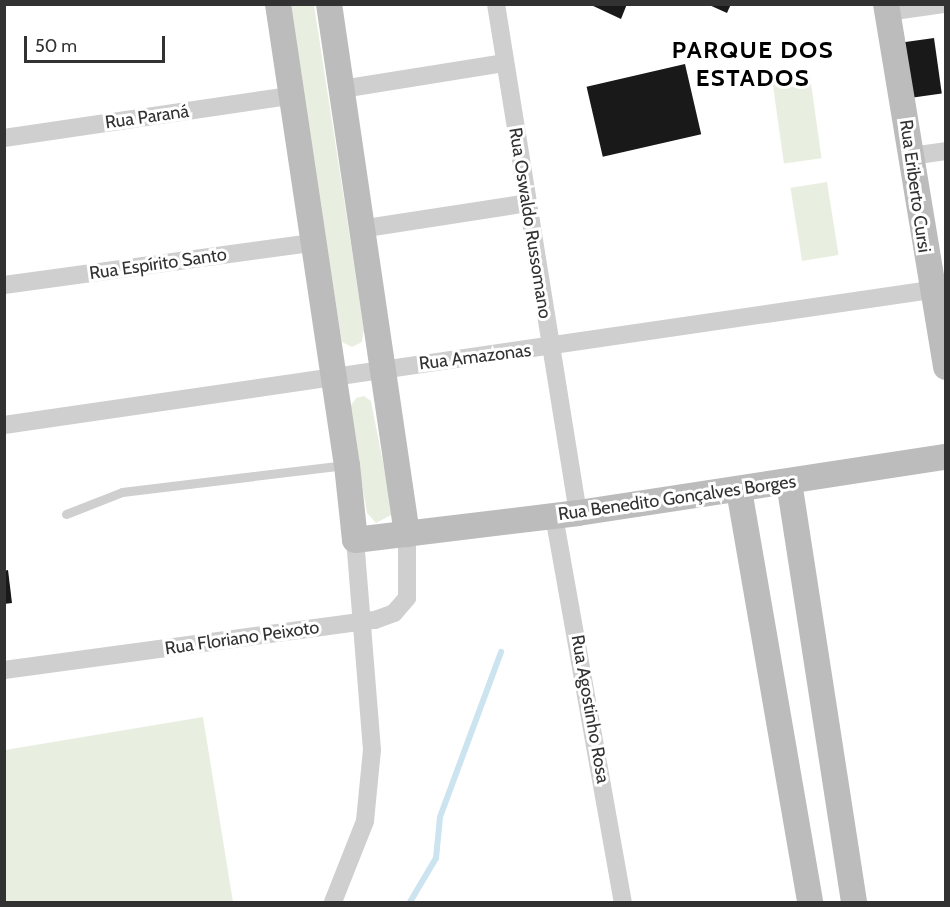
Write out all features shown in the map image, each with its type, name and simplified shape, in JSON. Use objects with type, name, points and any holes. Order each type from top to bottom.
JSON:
[{"type":"street","points":[[278,4],[347,465],[360,621],[370,704],[369,792],[356,851],[333,903]]},
{"type":"street","points":[[329,4],[360,229],[407,534]]},
{"type":"street","name":"Rua Oswaldo Russomano","points":[[496,4],[549,348],[566,514]]},
{"type":"street","points":[[887,8],[943,4]]},
{"type":"street","name":"Rua Eriberto Cursi","points":[[887,8],[911,156],[938,289],[945,367]]},
{"type":"street","points":[[342,89],[505,63]]},
{"type":"street","name":"Rua Paraná","points":[[4,138],[290,96]]},
{"type":"street","points":[[911,156],[945,150]]},
{"type":"street","points":[[360,229],[527,204]]},
{"type":"street","name":"Rua Espírito Santo","points":[[4,285],[312,243]]},
{"type":"street","name":"Rua Amazonas","points":[[4,425],[381,369],[549,348],[938,289]]},
{"type":"street","name":"Rua Benedito Gonçalves Borges","points":[[355,540],[739,490],[945,457]]},
{"type":"street","points":[[789,482],[854,903]]},
{"type":"street","points":[[739,490],[810,903]]},
{"type":"street","name":"Rua Agostinho Rosa","points":[[566,514],[623,903]]},
{"type":"street","name":"Rua Floriano Peixoto","points":[[4,670],[360,621],[394,613],[407,598],[407,534]]},
{"type":"lane","points":[[66,514],[123,492],[347,465]]},
{"type":"green space","points":[[289,5],[314,5],[364,329],[362,342],[352,347],[342,342]]},
{"type":"green space","points":[[810,76],[822,158],[784,163],[772,81]]},
{"type":"green space","points":[[827,182],[839,255],[802,261],[790,188]]},
{"type":"green space","points":[[364,396],[371,401],[393,514],[376,523],[367,513],[349,408],[356,398]]},
{"type":"green space","points":[[203,717],[233,902],[5,902],[5,750]]},
{"type":"building","points":[[589,4],[627,4],[621,19]]},
{"type":"building","points":[[707,4],[731,4],[727,13]]},
{"type":"building","points":[[934,38],[942,93],[906,98],[898,43]]},
{"type":"building","points":[[685,64],[701,134],[603,157],[587,87]]},
{"type":"building","points":[[8,570],[12,603],[4,604],[4,571]]},
{"type":"waterway","points":[[410,902],[436,858],[440,817],[501,652]]},
{"type":"district","name":"PARQUE DOS ESTADOS","points":[[753,64]]}]
